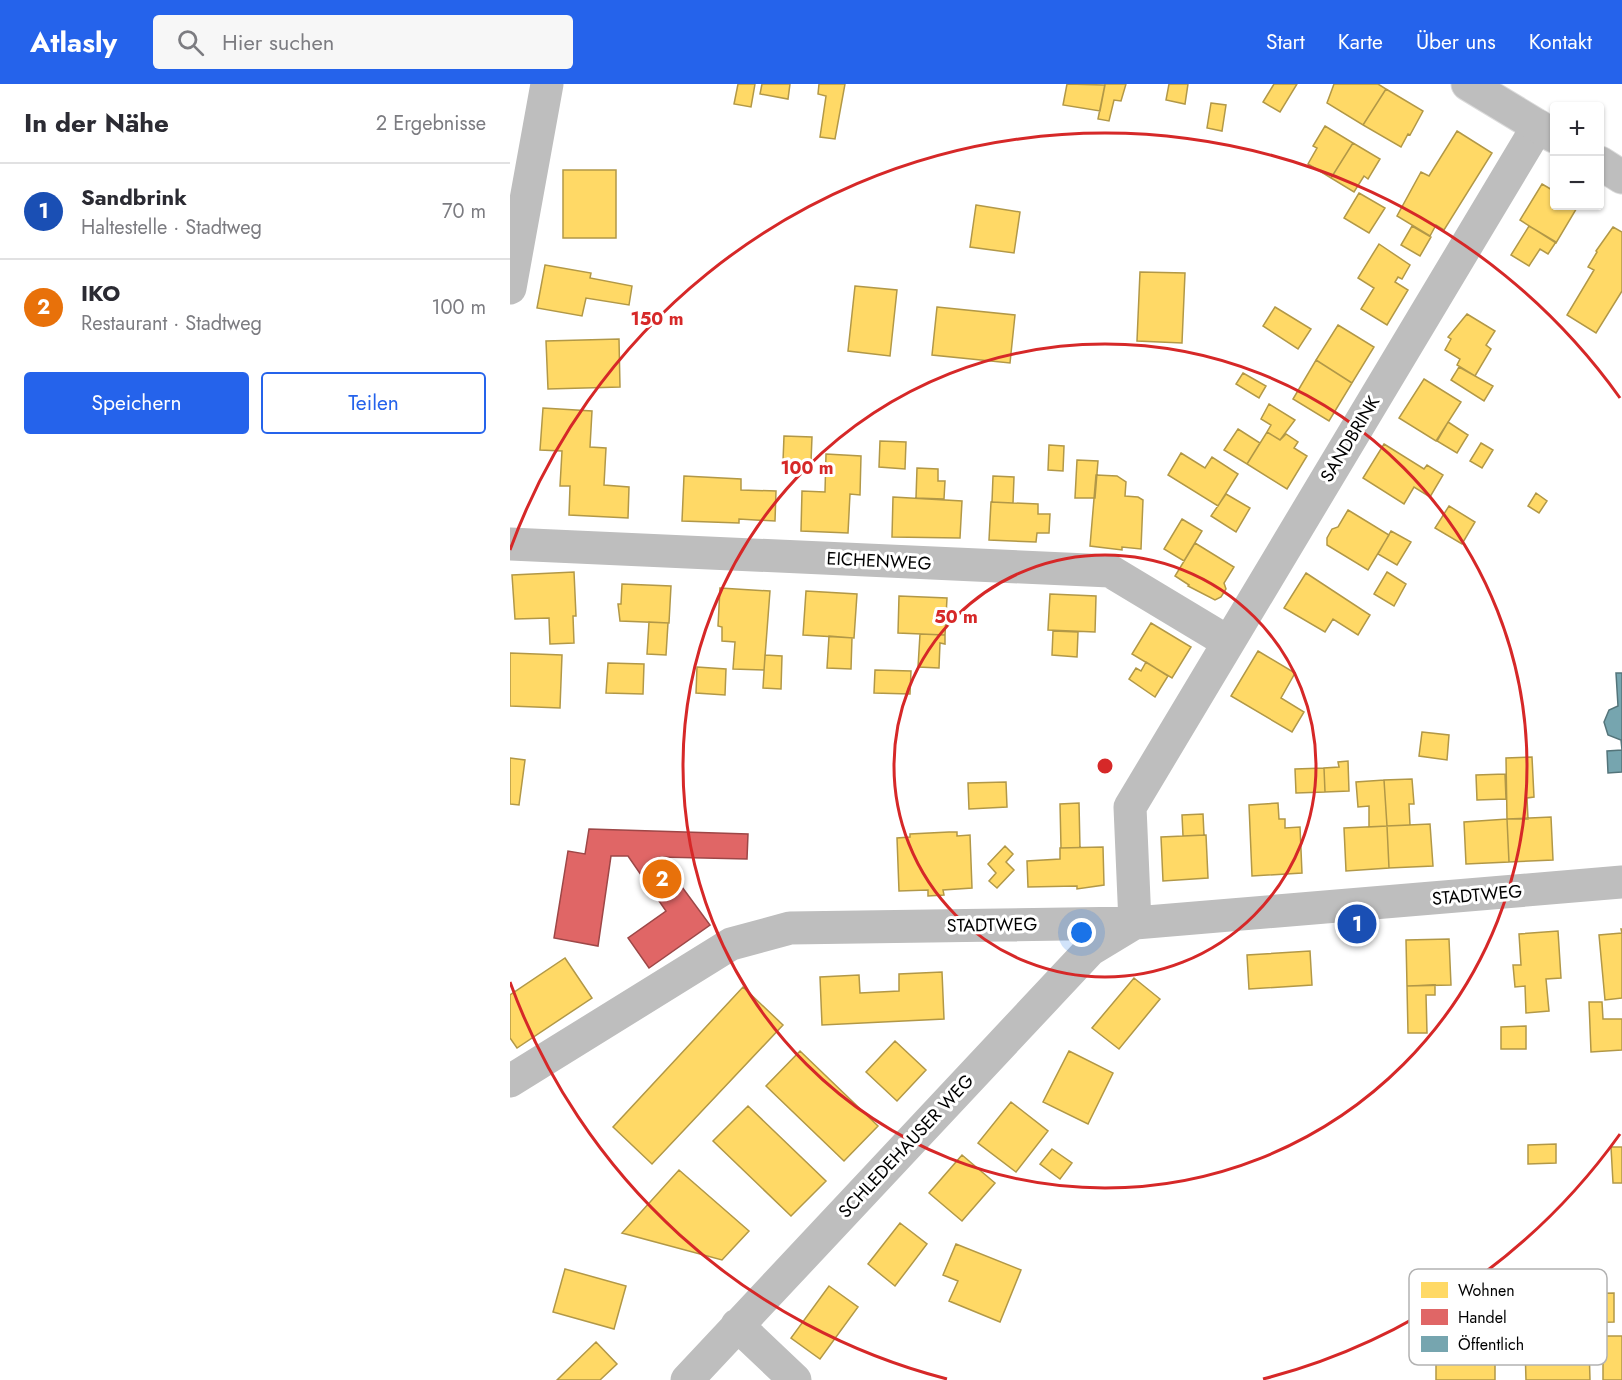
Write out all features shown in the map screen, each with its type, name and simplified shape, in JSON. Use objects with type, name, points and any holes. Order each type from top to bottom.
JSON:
[{"type":"street","points":[[510,288],[547,84]]},
{"type":"street","points":[[1468,84],[1546,131]]},
{"type":"street","name":"SANDBRINK","points":[[1135,923],[1130,807],[1228,642],[1546,131]]},
{"type":"street","points":[[1604,166],[1622,177]]},
{"type":"street","name":"EICHENWEG","points":[[510,544],[1110,571],[1228,642]]},
{"type":"street","name":"STADTWEG","points":[[510,1080],[731,944],[790,928],[1135,923],[1622,882]]},
{"type":"street","name":"SCHLEDEHAUSER WEG","points":[[687,1380],[1090,950],[1135,923]]},
{"type":"street","points":[[737,1325],[795,1380]]},
{"type":"building: Wohnen","points":[[738,84],[755,84],[751,107],[734,104]]},
{"type":"building: Wohnen","points":[[762,84],[790,84],[788,99],[760,94]]},
{"type":"building: Wohnen","points":[[819,84],[845,84],[835,139],[820,137],[826,96],[818,94]]},
{"type":"building: Wohnen","points":[[1067,84],[1105,85],[1100,111],[1063,105]]},
{"type":"building: Wohnen","points":[[1105,84],[1126,84],[1121,101],[1114,100],[1109,121],[1098,119]]},
{"type":"building: Wohnen","points":[[1169,84],[1188,84],[1185,104],[1166,100]]},
{"type":"building: Wohnen","points":[[1274,84],[1297,84],[1280,112],[1263,102]]},
{"type":"building: Wohnen","points":[[1334,84],[1378,84],[1386,89],[1363,125],[1327,103]]},
{"type":"building: Wohnen","points":[[1386,89],[1423,111],[1401,147],[1363,125]]},
{"type":"building: Wohnen","points":[[1211,103],[1226,105],[1222,131],[1207,128]]},
{"type":"building: Wohnen","points":[[1325,126],[1353,143],[1331,178],[1308,164],[1317,148],[1313,146]]},
{"type":"building: Wohnen","points":[[1457,131],[1492,153],[1444,230],[1436,225],[1430,236],[1397,216],[1421,172],[1429,176]]},
{"type":"building: Wohnen","points":[[1353,143],[1380,159],[1368,179],[1364,176],[1354,192],[1331,178]]},
{"type":"building: Wohnen","points":[[563,170],[616,170],[616,238],[563,238]]},
{"type":"building: Wohnen","points":[[1542,184],[1550,189],[1550,210],[1576,210],[1556,243],[1520,220]]},
{"type":"building: Wohnen","points":[[1359,193],[1385,208],[1369,233],[1344,218]]},
{"type":"building: Wohnen","points":[[976,205],[1020,212],[1014,253],[970,247]]},
{"type":"building: Wohnen","points":[[1412,226],[1431,237],[1420,256],[1401,245]]},
{"type":"building: Wohnen","points":[[1529,226],[1556,242],[1548,254],[1540,249],[1529,266],[1511,255]]},
{"type":"building: Wohnen","points":[[1613,227],[1622,232],[1622,291],[1596,333],[1567,315],[1594,270],[1588,267],[1596,251]]},
{"type":"building: Wohnen","points":[[1379,244],[1410,265],[1402,279],[1398,277],[1395,282],[1408,290],[1387,325],[1361,309],[1374,288],[1358,278]]},
{"type":"building: Wohnen","points":[[545,265],[591,273],[590,278],[632,286],[629,305],[586,298],[582,316],[537,308]]},
{"type":"building: Wohnen","points":[[1140,272],[1185,273],[1182,343],[1137,341]]},
{"type":"building: Wohnen","points":[[855,286],[897,290],[890,356],[848,351]]},
{"type":"building: Wohnen","points":[[937,307],[1015,315],[1010,363],[932,355]]},
{"type":"building: Wohnen","points":[[1275,307],[1311,329],[1298,349],[1263,326]]},
{"type":"building: Wohnen","points":[[1467,314],[1495,331],[1486,345],[1491,349],[1475,376],[1457,365],[1460,359],[1445,350],[1451,339],[1448,337]]},
{"type":"building: Wohnen","points":[[1338,325],[1374,347],[1352,383],[1316,360]]},
{"type":"building: Wohnen","points":[[619,339],[620,387],[548,389],[546,341]]},
{"type":"building: Wohnen","points":[[1316,360],[1352,383],[1329,421],[1293,399]]},
{"type":"building: Wohnen","points":[[1459,367],[1493,386],[1484,401],[1451,380]]},
{"type":"building: Wohnen","points":[[1243,373],[1266,386],[1259,398],[1236,384]]},
{"type":"building: Wohnen","points":[[1424,379],[1461,402],[1436,441],[1399,418]]},
{"type":"building: Wohnen","points":[[1269,404],[1295,420],[1280,440],[1267,432],[1271,425],[1261,419]]},
{"type":"building: Wohnen","points":[[543,408],[592,411],[590,447],[606,448],[604,485],[629,487],[628,518],[569,515],[570,486],[560,486],[562,451],[540,450]]},
{"type":"building: Wohnen","points":[[1448,422],[1468,435],[1457,453],[1437,441]]},
{"type":"building: Wohnen","points":[[1238,429],[1260,443],[1247,464],[1224,450]]},
{"type":"building: Wohnen","points":[[1267,432],[1280,440],[1286,434],[1298,442],[1294,448],[1307,456],[1287,489],[1247,464]]},
{"type":"building: Wohnen","points":[[784,436],[812,437],[811,462],[783,461]]},
{"type":"building: Wohnen","points":[[880,441],[906,442],[905,469],[879,467]]},
{"type":"building: Wohnen","points":[[1481,443],[1493,450],[1482,468],[1470,461]]},
{"type":"building: Wohnen","points":[[1384,444],[1424,469],[1427,465],[1443,475],[1430,497],[1414,487],[1404,504],[1363,478]]},
{"type":"building: Wohnen","points":[[1049,445],[1064,446],[1063,471],[1048,470]]},
{"type":"building: Wohnen","points":[[1181,453],[1205,468],[1212,457],[1238,474],[1218,506],[1168,475]]},
{"type":"building: Wohnen","points":[[826,454],[861,456],[860,495],[850,494],[848,533],[801,531],[802,491],[825,492]]},
{"type":"building: Wohnen","points":[[1077,460],[1098,461],[1095,498],[1075,498]]},
{"type":"building: Wohnen","points":[[917,468],[938,469],[938,481],[945,481],[944,499],[916,498]]},
{"type":"building: Wohnen","points":[[1096,475],[1117,476],[1126,482],[1125,496],[1138,497],[1143,500],[1141,549],[1122,547],[1122,550],[1090,546]]},
{"type":"building: Wohnen","points":[[684,476],[741,479],[741,490],[776,491],[775,521],[739,519],[739,523],[682,521]]},
{"type":"building: Wohnen","points":[[993,476],[1014,477],[1013,503],[992,502]]},
{"type":"building: Wohnen","points":[[1536,493],[1547,501],[1539,513],[1528,506]]},
{"type":"building: Wohnen","points":[[1226,494],[1250,508],[1236,532],[1211,516]]},
{"type":"building: Wohnen","points":[[893,497],[962,501],[960,538],[892,537]]},
{"type":"building: Wohnen","points":[[991,502],[1038,504],[1038,514],[1050,514],[1049,533],[1037,533],[1036,542],[989,540]]},
{"type":"building: Wohnen","points":[[1449,506],[1475,522],[1462,544],[1435,528]]},
{"type":"building: Wohnen","points":[[1348,510],[1389,535],[1368,570],[1327,545],[1327,538],[1332,529],[1338,527]]},
{"type":"building: Wohnen","points":[[1182,519],[1202,531],[1184,561],[1164,549]]},
{"type":"building: Wohnen","points":[[1391,531],[1411,542],[1397,565],[1378,554]]},
{"type":"building: Wohnen","points":[[1195,543],[1234,567],[1224,583],[1226,589],[1221,597],[1215,600],[1188,586],[1175,576]]},
{"type":"building: Wohnen","points":[[574,572],[576,616],[573,616],[574,643],[550,644],[549,618],[515,619],[512,575]]},
{"type":"building: Wohnen","points":[[1387,572],[1406,584],[1394,606],[1374,594]]},
{"type":"building: Wohnen","points":[[1306,573],[1370,615],[1358,635],[1333,619],[1325,632],[1284,608]]},
{"type":"building: Wohnen","points":[[622,584],[671,586],[669,623],[620,621],[618,604],[621,604]]},
{"type":"building: Wohnen","points":[[720,588],[770,591],[764,670],[733,669],[735,642],[722,641],[722,627],[718,626]]},
{"type":"building: Wohnen","points":[[806,591],[857,594],[854,638],[803,635]]},
{"type":"building: Wohnen","points":[[1050,594],[1096,596],[1095,632],[1048,630]]},
{"type":"building: Wohnen","points":[[899,596],[947,598],[945,635],[898,633]]},
{"type":"building: Wohnen","points":[[649,622],[668,623],[666,655],[647,654]]},
{"type":"building: Wohnen","points":[[1151,623],[1191,647],[1172,678],[1132,654]]},
{"type":"building: Wohnen","points":[[1053,631],[1078,632],[1077,657],[1052,655]]},
{"type":"building: Wohnen","points":[[920,634],[945,635],[945,644],[940,643],[939,668],[918,667]]},
{"type":"building: Wohnen","points":[[829,636],[852,638],[851,669],[827,668]]},
{"type":"building: Wohnen","points":[[1258,651],[1295,673],[1281,698],[1304,712],[1292,732],[1231,696]]},
{"type":"building: Wohnen","points":[[510,653],[562,655],[560,708],[510,706]]},
{"type":"building: Wohnen","points":[[765,655],[782,656],[781,689],[763,688]]},
{"type":"building: Wohnen","points":[[1146,662],[1168,676],[1155,697],[1129,679],[1136,668],[1141,671]]},
{"type":"building: Wohnen","points":[[608,663],[644,664],[643,694],[606,693]]},
{"type":"building: Wohnen","points":[[697,667],[726,669],[725,695],[696,693]]},
{"type":"building: Wohnen","points":[[875,670],[911,671],[910,694],[874,693]]},
{"type":"building: Wohnen","points":[[1422,732],[1449,735],[1447,760],[1419,756]]},
{"type":"building: Wohnen","points":[[1532,757],[1534,797],[1527,798],[1528,819],[1507,819],[1506,758]]},
{"type":"building: Wohnen","points":[[510,758],[525,760],[519,805],[510,804]]},
{"type":"building: Wohnen","points":[[1348,761],[1349,791],[1325,792],[1324,768],[1339,767],[1338,762]]},
{"type":"building: Wohnen","points":[[1324,768],[1325,792],[1296,793],[1295,769]]},
{"type":"building: Wohnen","points":[[1505,774],[1506,799],[1477,800],[1476,775]]},
{"type":"building: Wohnen","points":[[1412,779],[1414,804],[1409,804],[1410,825],[1387,826],[1384,780]]},
{"type":"building: Wohnen","points":[[1384,780],[1387,826],[1369,827],[1369,806],[1358,807],[1356,782]]},
{"type":"building: Wohnen","points":[[1006,782],[1007,807],[969,809],[968,783]]},
{"type":"building: Wohnen","points":[[1079,803],[1080,848],[1061,848],[1060,804]]},
{"type":"building: Wohnen","points":[[1278,803],[1279,819],[1285,819],[1285,828],[1300,827],[1302,873],[1252,876],[1249,805]]},
{"type":"building: Wohnen","points":[[1203,814],[1204,835],[1183,836],[1182,815]]},
{"type":"building: Wohnen","points":[[1551,817],[1553,860],[1509,862],[1507,819]]},
{"type":"building: Wohnen","points":[[1507,819],[1509,862],[1466,864],[1464,822]]},
{"type":"building: Wohnen","points":[[1430,824],[1433,866],[1389,868],[1387,826]]},
{"type":"building: Wohnen","points":[[1387,826],[1389,868],[1346,871],[1344,828]]},
{"type":"building: Wohnen","points":[[957,832],[957,836],[970,835],[972,888],[943,890],[944,895],[928,896],[928,890],[899,891],[897,838],[910,837],[910,834]]},
{"type":"building: Wohnen","points":[[1206,835],[1208,878],[1163,881],[1161,837]]},
{"type":"building: Wohnen","points":[[1005,846],[1013,854],[1006,862],[1014,870],[997,888],[989,881],[996,873],[988,864]]},
{"type":"building: Wohnen","points":[[1103,847],[1104,885],[1077,889],[1077,886],[1028,887],[1027,861],[1060,859],[1060,848]]},
{"type":"building: Wohnen","points":[[1558,931],[1561,978],[1546,979],[1549,1011],[1526,1013],[1525,986],[1515,987],[1513,965],[1521,965],[1519,934]]},
{"type":"building: Wohnen","points":[[1622,933],[1622,998],[1605,1000],[1599,935]]},
{"type":"building: Wohnen","points":[[1449,939],[1451,985],[1407,986],[1406,940]]},
{"type":"building: Wohnen","points":[[1310,951],[1312,985],[1249,989],[1247,955]]},
{"type":"building: Wohnen","points":[[565,958],[592,998],[517,1048],[510,1038],[510,995]]},
{"type":"building: Wohnen","points":[[942,972],[944,1019],[822,1025],[820,977],[859,975],[860,993],[899,991],[899,974]]},
{"type":"building: Wohnen","points":[[1134,978],[1160,999],[1119,1049],[1092,1028]]},
{"type":"building: Wohnen","points":[[1435,985],[1435,995],[1426,995],[1427,1033],[1408,1033],[1407,986]]},
{"type":"building: Wohnen","points":[[743,987],[783,1025],[652,1164],[613,1127]]},
{"type":"building: Wohnen","points":[[1589,1002],[1602,1002],[1603,1019],[1622,1019],[1622,1050],[1591,1052]]},
{"type":"building: Wohnen","points":[[1526,1026],[1526,1049],[1501,1049],[1501,1027]]},
{"type":"building: Wohnen","points":[[895,1041],[926,1070],[897,1101],[866,1072]]},
{"type":"building: Wohnen","points":[[800,1051],[878,1126],[844,1161],[766,1086]]},
{"type":"building: Wohnen","points":[[1069,1051],[1113,1073],[1088,1124],[1043,1102]]},
{"type":"building: Wohnen","points":[[1011,1102],[1048,1131],[1016,1172],[978,1143]]},
{"type":"building: Wohnen","points":[[748,1106],[826,1181],[791,1216],[713,1141]]},
{"type":"building: Wohnen","points":[[1556,1144],[1556,1163],[1528,1164],[1528,1145]]},
{"type":"building: Wohnen","points":[[1611,1147],[1622,1147],[1622,1183],[1613,1183]]},
{"type":"building: Wohnen","points":[[1052,1149],[1072,1163],[1060,1179],[1040,1164]]},
{"type":"building: Wohnen","points":[[962,1155],[995,1183],[962,1221],[929,1193]]},
{"type":"building: Wohnen","points":[[679,1170],[749,1231],[722,1260],[622,1233]]},
{"type":"building: Wohnen","points":[[900,1223],[927,1244],[895,1286],[868,1264]]},
{"type":"building: Wohnen","points":[[956,1244],[1021,1270],[1000,1322],[949,1301],[958,1281],[943,1275]]},
{"type":"building: Wohnen","points":[[565,1269],[626,1286],[614,1329],[553,1312]]},
{"type":"building: Wohnen","points":[[829,1286],[858,1307],[820,1359],[791,1338]]},
{"type":"building: Wohnen","points":[[1607,1293],[1614,1293],[1614,1322],[1607,1322]]},
{"type":"building: Wohnen","points":[[1607,1336],[1622,1336],[1622,1380],[1603,1380],[1603,1365],[1607,1365]]},
{"type":"building: Wohnen","points":[[596,1342],[617,1364],[600,1380],[557,1380]]},
{"type":"building: Wohnen","points":[[1436,1365],[1495,1365],[1495,1380],[1436,1380]]},
{"type":"building: Wohnen","points":[[1526,1365],[1590,1365],[1590,1380],[1526,1380]]},
{"type":"building: Handel","points":[[589,829],[748,834],[747,859],[660,857],[710,925],[649,968],[628,938],[666,911],[628,856],[611,856],[598,946],[554,938],[568,851],[585,854]]},
{"type":"building: Öffentlich","points":[[1616,673],[1622,673],[1622,750],[1621,740],[1608,735],[1604,722],[1609,710],[1618,706]]},
{"type":"building: Öffentlich","points":[[1622,750],[1622,772],[1608,773],[1607,751]]},
{"type":"place","name":"IKO","points":[[662,879]]},
{"type":"place","name":"Sandbrink","points":[[1357,924]]}]
